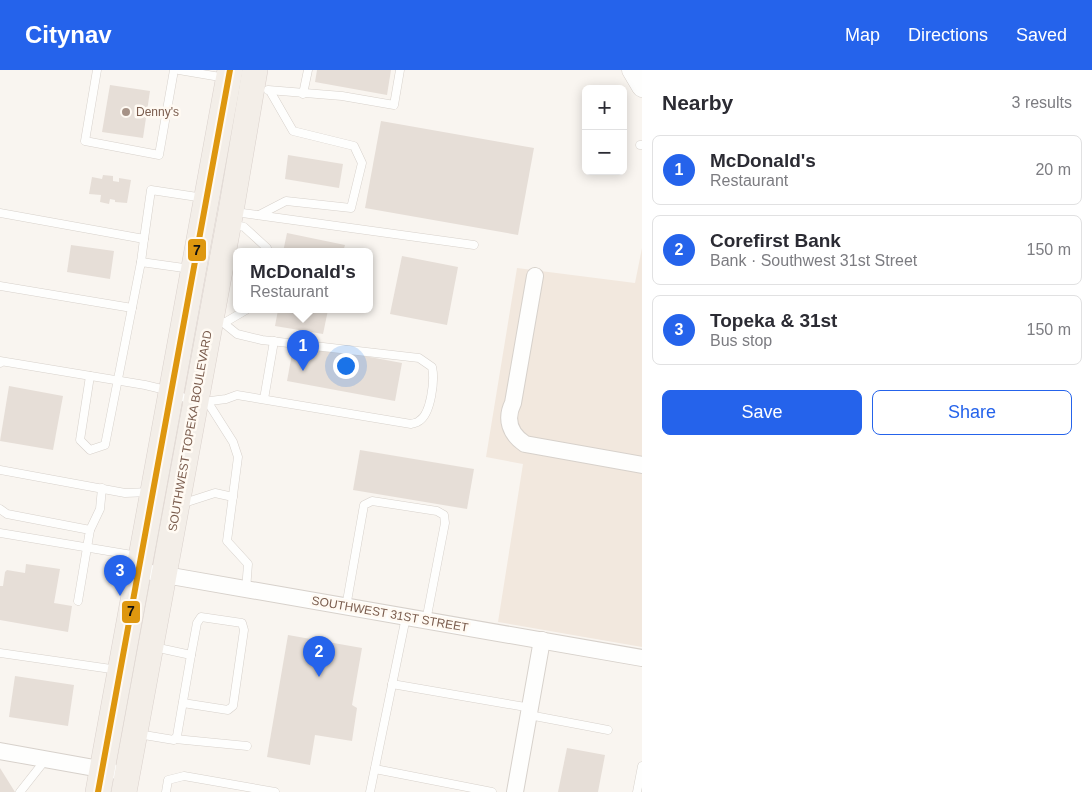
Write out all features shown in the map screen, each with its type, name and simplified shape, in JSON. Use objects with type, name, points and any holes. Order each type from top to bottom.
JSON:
[{"type":"main road","points":[[229,74],[259,81]]},
{"type":"main road","name":"SOUTHWEST TOPEKA BOULEVARD","points":[[126,783],[120,670],[229,74]]},
{"type":"main road","name":"SOUTHWEST TOPEKA BOULEVARD","points":[[100,780],[122,731],[150,647],[176,506],[201,402],[218,318],[230,217],[259,81]]},
{"type":"main road","points":[[205,202],[230,217]]},
{"type":"street","points":[[632,70],[642,87]]},
{"type":"street","points":[[535,276],[513,403],[509,414],[512,431],[525,444],[642,465]]},
{"type":"street","name":"SOUTHWEST 31ST STREET","points":[[139,562],[164,575],[642,658]]},
{"type":"street","points":[[515,792],[542,640]]},
{"type":"street","points":[[0,751],[46,759],[100,780],[126,783]]},
{"type":"lane","points":[[97,70],[85,141],[159,155],[174,70]]},
{"type":"lane","points":[[179,70],[229,74]]},
{"type":"lane","points":[[303,94],[308,70]]},
{"type":"lane","points":[[259,81],[303,94],[342,96],[394,105],[400,70]]},
{"type":"lane","points":[[259,81],[294,131],[354,146],[362,163],[351,208],[286,201],[259,215]]},
{"type":"lane","points":[[90,376],[80,440],[90,450],[105,445],[141,262],[151,190],[205,202]]},
{"type":"lane","points":[[0,213],[144,239]]},
{"type":"lane","points":[[230,217],[259,215],[474,245]]},
{"type":"lane","points":[[230,217],[267,248]]},
{"type":"lane","points":[[141,262],[192,270]]},
{"type":"lane","points":[[0,286],[132,308]]},
{"type":"lane","points":[[218,318],[236,313]]},
{"type":"lane","points":[[0,361],[170,391],[201,402],[226,399],[237,395],[411,424],[420,421],[429,408],[434,375],[432,366],[419,358],[274,342],[237,334],[218,318]]},
{"type":"lane","points":[[264,399],[274,342]]},
{"type":"lane","points":[[201,402],[233,442],[238,457],[227,541],[248,564],[246,590]]},
{"type":"lane","points":[[0,470],[125,493],[152,492]]},
{"type":"lane","points":[[78,601],[90,530],[100,509],[102,488]]},
{"type":"lane","points":[[176,506],[215,493],[233,497]]},
{"type":"lane","points":[[346,607],[364,505],[372,501],[437,511],[444,515],[445,523],[426,621]]},
{"type":"lane","points":[[4,512],[90,530]]},
{"type":"lane","points":[[0,533],[88,547],[139,562]]},
{"type":"lane","points":[[175,739],[184,703],[197,623],[201,617],[242,623],[244,630],[233,706],[228,710],[184,703]]},
{"type":"lane","points":[[370,792],[406,617]]},
{"type":"lane","points":[[150,647],[191,654]]},
{"type":"lane","points":[[0,653],[120,670]]},
{"type":"lane","points":[[392,684],[530,711],[608,730]]},
{"type":"lane","points":[[122,731],[174,740],[248,746]]},
{"type":"lane","points":[[20,792],[46,759]]},
{"type":"lane","points":[[637,792],[642,766]]},
{"type":"lane","points":[[375,769],[492,792]]},
{"type":"lane","points":[[166,792],[168,780],[184,776],[275,792]]},
{"type":"shaded area","points":[[642,248],[642,647],[498,622],[523,464],[486,457],[517,268],[635,283]]},
{"type":"building","points":[[317,70],[391,70],[387,95],[315,82]]},
{"type":"building","name":"Denny's","points":[[110,85],[150,91],[143,138],[102,132]]},
{"type":"building","points":[[381,121],[534,148],[518,235],[365,208]]},
{"type":"building","points":[[288,155],[343,164],[339,188],[285,179]]},
{"type":"building","points":[[103,175],[113,176],[113,181],[119,182],[119,178],[131,180],[127,203],[115,202],[115,200],[110,199],[109,204],[100,202],[101,195],[89,194],[92,177],[102,179]]},
{"type":"building","points":[[287,233],[345,245],[344,248],[284,248]]},
{"type":"building","points":[[71,245],[114,251],[110,279],[67,272]]},
{"type":"building","points":[[402,256],[458,267],[447,325],[390,314]]},
{"type":"building","points":[[277,313],[327,313],[323,334],[275,326]]},
{"type":"building","points":[[294,343],[402,363],[395,401],[287,381]]},
{"type":"building","points":[[9,386],[63,396],[53,450],[0,441]]},
{"type":"building","points":[[360,450],[474,469],[467,509],[353,490]]},
{"type":"building","points":[[26,564],[60,569],[54,603],[72,606],[68,632],[0,620],[0,586],[3,586],[5,572],[7,570],[25,573]]},
{"type":"building","points":[[288,635],[362,648],[352,705],[357,708],[352,741],[315,735],[310,765],[267,757]]},
{"type":"building","points":[[15,676],[74,685],[68,726],[9,717]]},
{"type":"building","points":[[567,748],[605,755],[598,792],[558,792]]},
{"type":"building","points":[[0,768],[15,792],[0,792]]},
{"type":"transit line","name":"7","points":[[98,792],[230,70]]},
{"type":"place","name":"Denny's","points":[[126,112]]},
{"type":"place","name":"McDonald's","points":[[303,371]]},
{"type":"place","name":"Topeka & 31st","points":[[120,596]]},
{"type":"place","name":"Corefirst Bank","points":[[319,677]]}]
